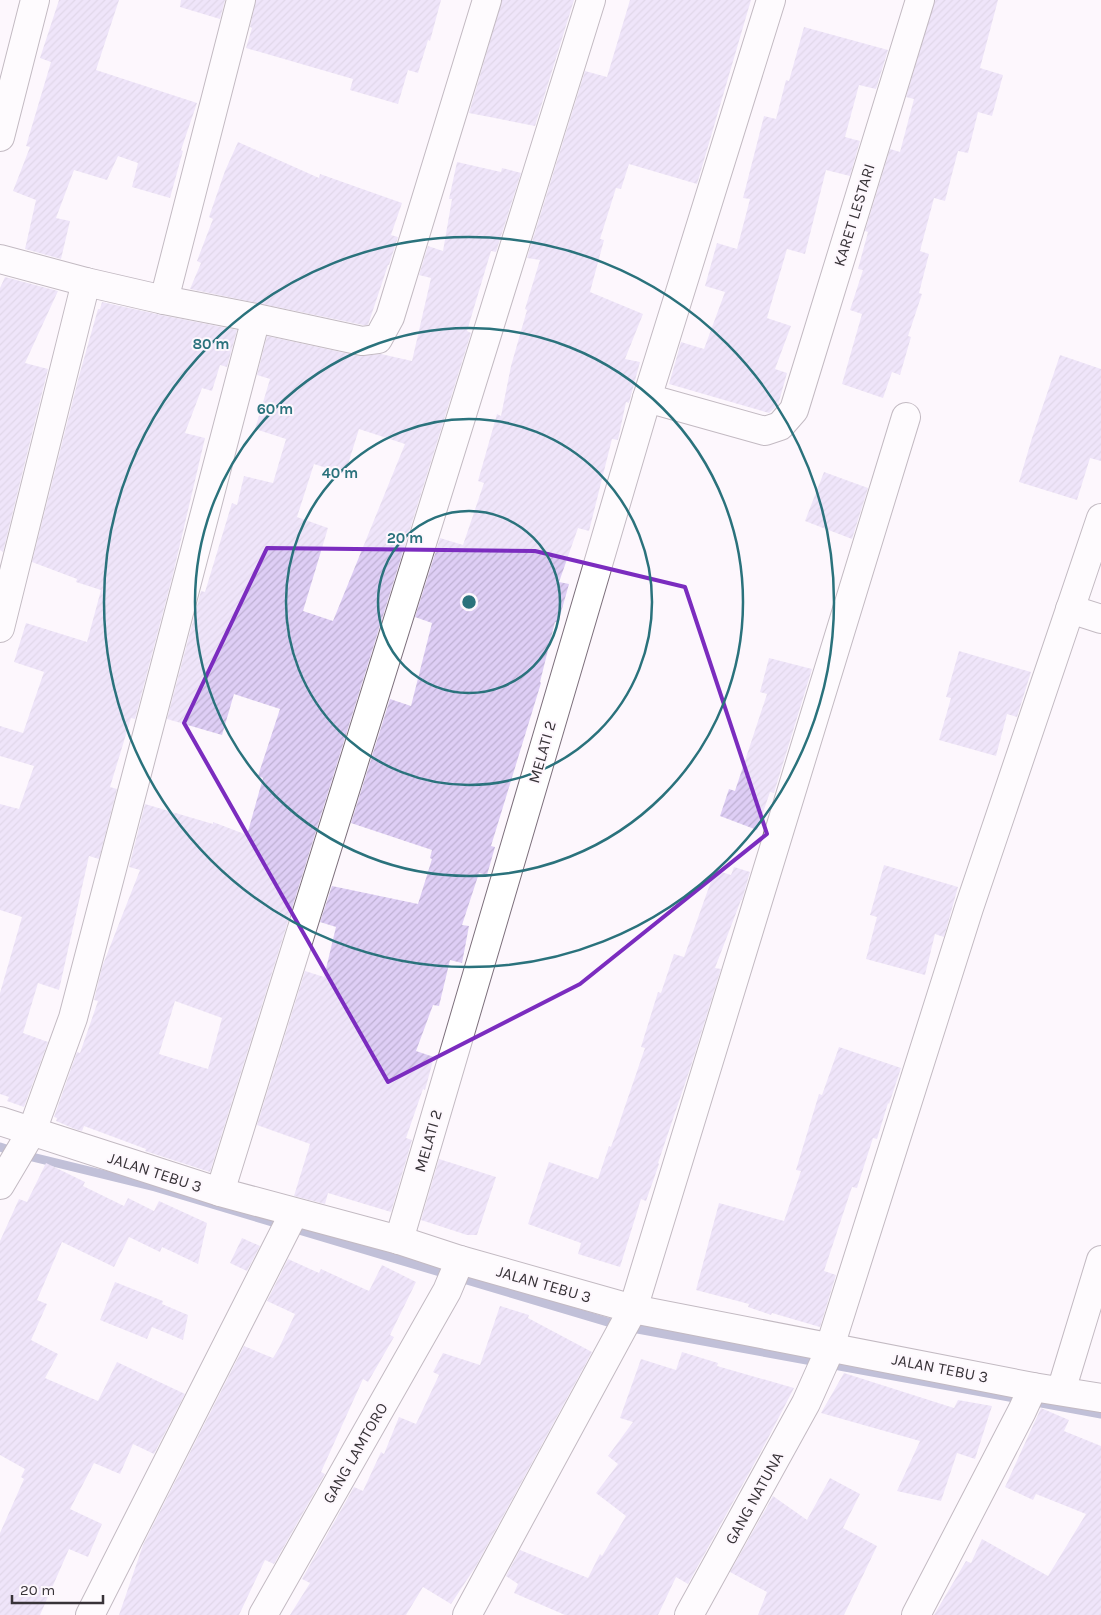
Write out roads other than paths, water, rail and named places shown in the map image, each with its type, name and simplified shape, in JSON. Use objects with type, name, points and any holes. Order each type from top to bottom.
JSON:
[{"type":"street","points":[[0,137],[36,0]]},
{"type":"street","points":[[164,300],[241,0]]},
{"type":"street","points":[[0,259],[164,300],[362,341],[378,339],[390,317],[487,0]]},
{"type":"street","points":[[220,1192],[591,0]]},
{"type":"street","name":"MELATI 2","points":[[399,1240],[646,398],[772,0]]},
{"type":"street","name":"KARET LESTARI","points":[[646,398],[765,431],[780,426],[794,410],[920,0]]},
{"type":"street","points":[[0,628],[86,282]]},
{"type":"street","points":[[17,1155],[72,1018],[256,318]]},
{"type":"street","points":[[467,1615],[632,1312],[906,417]]},
{"type":"street","name":"GANG NATUNA","points":[[689,1615],[806,1403],[829,1351],[969,908],[1101,518]]},
{"type":"street","points":[[1070,609],[1101,619]]},
{"type":"street","name":"JALAN TEBU 3","points":[[0,1121],[17,1155],[220,1192],[287,1226],[399,1240],[455,1272],[632,1312],[829,1351],[1028,1398],[1061,1391],[1101,1398]]},
{"type":"street","points":[[90,1615],[287,1226]]},
{"type":"street","points":[[1061,1391],[1101,1260]]},
{"type":"street","name":"GANG LAMTORO","points":[[263,1615],[455,1272]]},
{"type":"street","points":[[916,1615],[1028,1398]]},
{"type":"waterway","points":[[0,1147],[24,1155],[155,1187],[621,1326],[1101,1414]]}]
